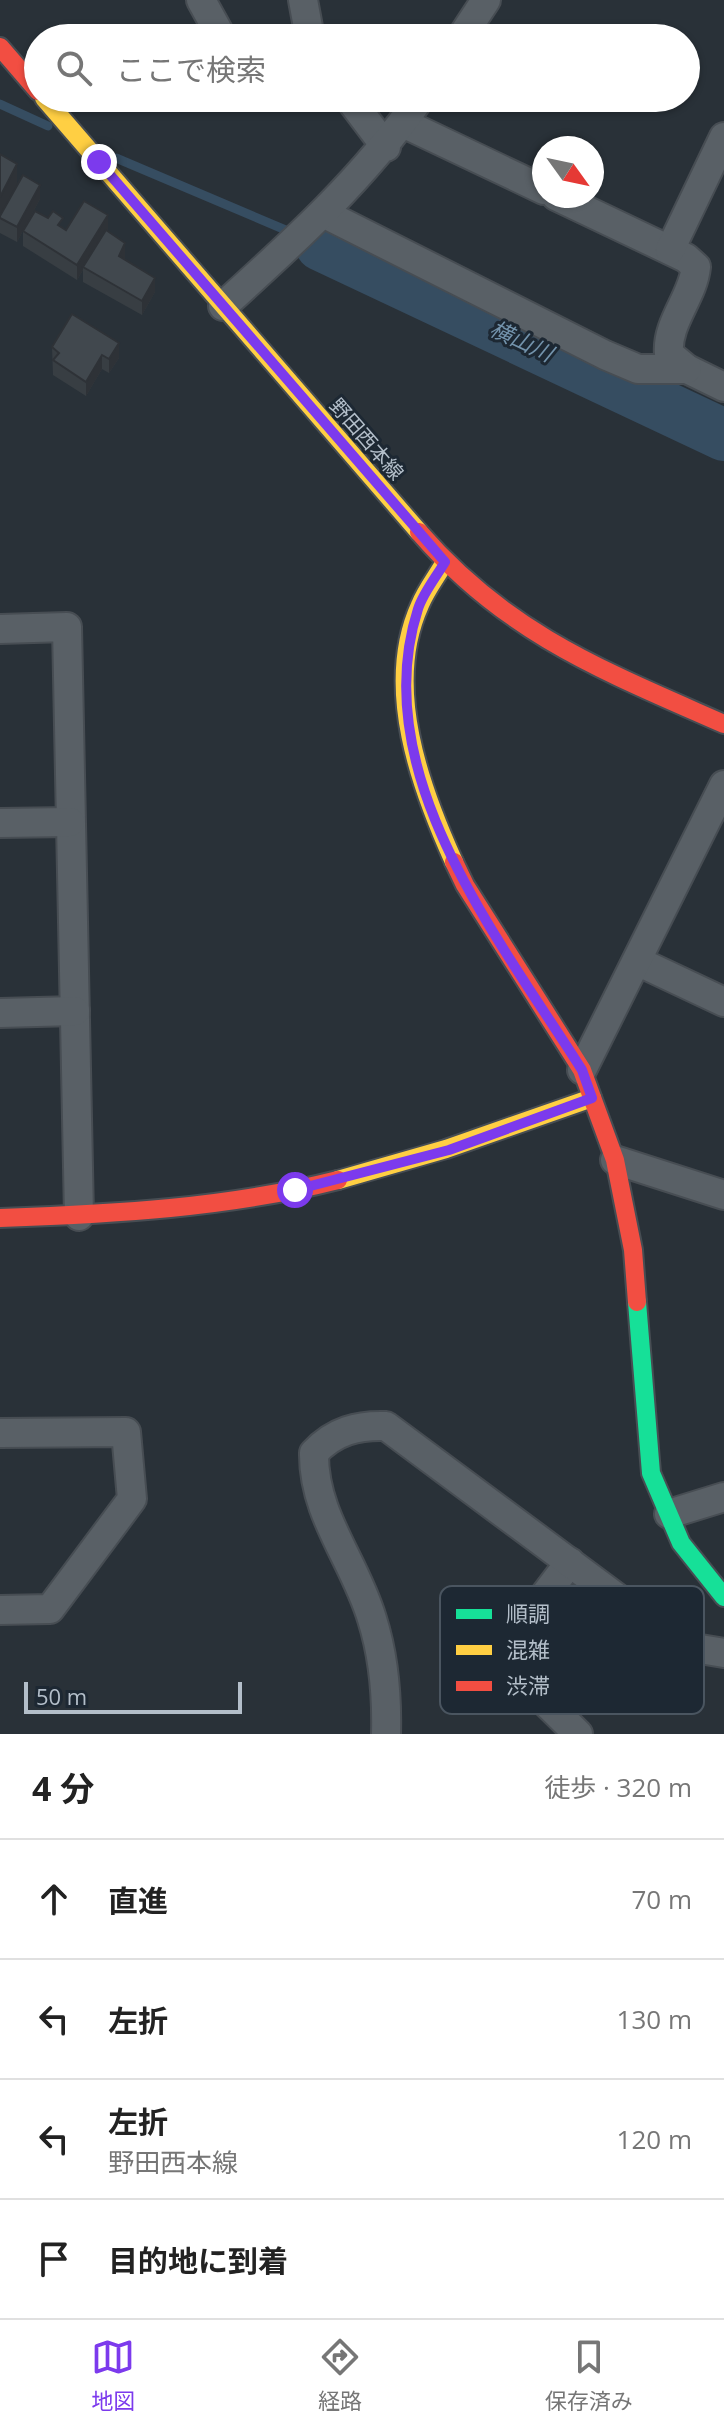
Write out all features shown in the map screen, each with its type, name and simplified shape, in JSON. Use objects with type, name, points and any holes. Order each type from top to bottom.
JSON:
[{"type":"street","points":[[201,0],[214,24]]},
{"type":"street","points":[[303,0],[307,24]]},
{"type":"street","points":[[470,24],[486,0]]},
{"type":"street","points":[[0,47],[24,75]]},
{"type":"street","name":"野田西本線","points":[[56,112],[445,562],[513,620],[584,662],[724,724]]},
{"type":"street","points":[[360,112],[386,147]]},
{"type":"street","points":[[223,306],[320,218],[386,147],[410,112]]},
{"type":"street","points":[[403,123],[532,184]]},
{"type":"street","points":[[670,250],[724,137]]},
{"type":"street","points":[[581,208],[670,250],[696,267],[695,279],[668,342],[669,354],[687,369],[724,387]]},
{"type":"street","points":[[320,218],[638,369],[687,369]]},
{"type":"street","points":[[445,562],[419,606],[407,653],[405,703],[428,805],[465,885],[582,1070],[615,1160],[633,1250],[651,1473],[681,1543],[724,1597]]},
{"type":"street","points":[[0,629],[67,627],[79,1216]]},
{"type":"street","points":[[582,1070],[724,785]]},
{"type":"street","points":[[0,823],[70,822]]},
{"type":"street","points":[[637,961],[724,1002]]},
{"type":"street","points":[[0,1013],[75,1011]]},
{"type":"street","points":[[0,1218],[155,1210],[295,1190],[449,1150],[592,1098]]},
{"type":"street","points":[[615,1160],[724,1195]]},
{"type":"street","points":[[386,1734],[387,1706],[372,1619],[318,1499],[314,1453],[324,1442],[362,1425],[386,1426],[602,1586]]},
{"type":"street","points":[[0,1433],[126,1432],[132,1499],[50,1609],[0,1610]]},
{"type":"street","points":[[669,1514],[724,1497]]},
{"type":"street","points":[[552,1586],[570,1562]]},
{"type":"street","points":[[704,1650],[724,1653]]},
{"type":"street","points":[[558,1714],[578,1734]]},
{"type":"building","points":[[0,154],[17,164],[0,197]]},
{"type":"building","points":[[23,175],[40,185],[17,227],[0,216]]},
{"type":"building","points":[[84,201],[108,215],[77,265],[23,231],[35,211],[48,218],[53,211],[63,218],[58,225],[66,230]]},
{"type":"building","points":[[106,230],[125,243],[119,256],[155,278],[142,301],[83,267]]},
{"type":"building","points":[[72,314],[119,343],[109,359],[102,355],[86,382],[53,360],[59,353],[52,347]]},
{"type":"waterway","points":[[0,104],[48,126]]},
{"type":"waterway","points":[[116,158],[321,245]]},
{"type":"waterway","name":"横山川","points":[[321,245],[724,435]]},
{"type":"traffic: fast","points":[[637,1302],[651,1473],[681,1543],[724,1597]]},
{"type":"traffic: slow","points":[[56,112],[419,532]]},
{"type":"traffic: slow","points":[[445,562],[422,599],[409,636],[405,669],[410,736],[429,802],[454,862]]},
{"type":"traffic: slow","points":[[338,1180],[446,1149],[592,1098]]},
{"type":"traffic: jam","points":[[0,47],[24,75]]},
{"type":"traffic: jam","points":[[419,532],[487,598],[523,624],[598,667],[724,724]]},
{"type":"traffic: jam","points":[[454,862],[465,885],[582,1070],[615,1160],[633,1250],[637,1302]]},
{"type":"traffic: jam","points":[[0,1218],[128,1212],[212,1203],[338,1180]]},
{"type":"route","points":[[99,162],[445,562],[419,606],[407,653],[405,703],[428,805],[465,885],[582,1070],[592,1098],[449,1150],[295,1190]]}]
